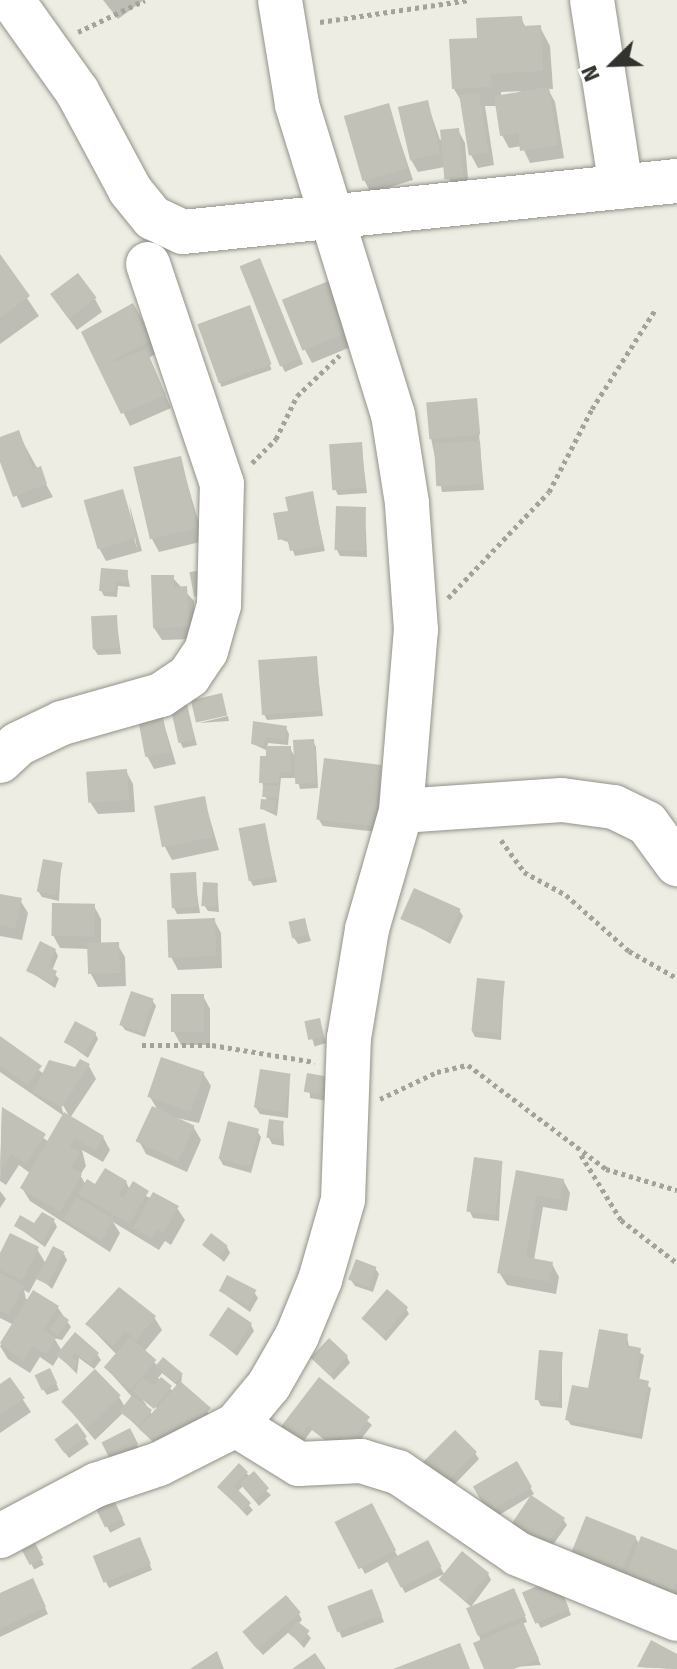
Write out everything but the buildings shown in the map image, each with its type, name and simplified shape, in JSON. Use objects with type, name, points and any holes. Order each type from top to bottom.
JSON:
[{"type":"street","points":[[12,0],[52,52],[130,190],[153,218],[183,232],[677,181]]},
{"type":"street","points":[[592,0],[621,187]]},
{"type":"street","points":[[0,1536],[96,1485],[159,1464],[236,1425],[269,1385],[320,1280],[343,1200],[350,1115],[347,1069],[367,929],[401,811],[416,630],[407,503],[373,338],[330,218],[297,104],[282,12]]},
{"type":"street","points":[[0,761],[18,744],[62,723],[161,695],[189,676],[206,651],[219,605],[222,484],[148,264]]},
{"type":"street","points":[[401,811],[562,800],[614,807],[647,823],[677,864]]},
{"type":"street","points":[[236,1425],[299,1464],[361,1461],[398,1472],[518,1554],[677,1619]]},
{"type":"path","points":[[52,52],[98,21],[145,0]]},
{"type":"path","points":[[282,12],[373,17],[469,0]]},
{"type":"path","points":[[416,630],[542,501],[592,409],[655,310]]},
{"type":"path","points":[[222,484],[263,454],[313,377],[340,355],[373,338]]},
{"type":"path","points":[[491,831],[524,872],[566,895],[629,951],[677,978]]},
{"type":"path","points":[[142,1045],[212,1045],[347,1069]]},
{"type":"path","points":[[350,1115],[437,1072],[468,1065],[497,1082],[579,1152],[632,1179],[677,1190]]},
{"type":"path","points":[[579,1152],[621,1220],[677,1263]]}]
